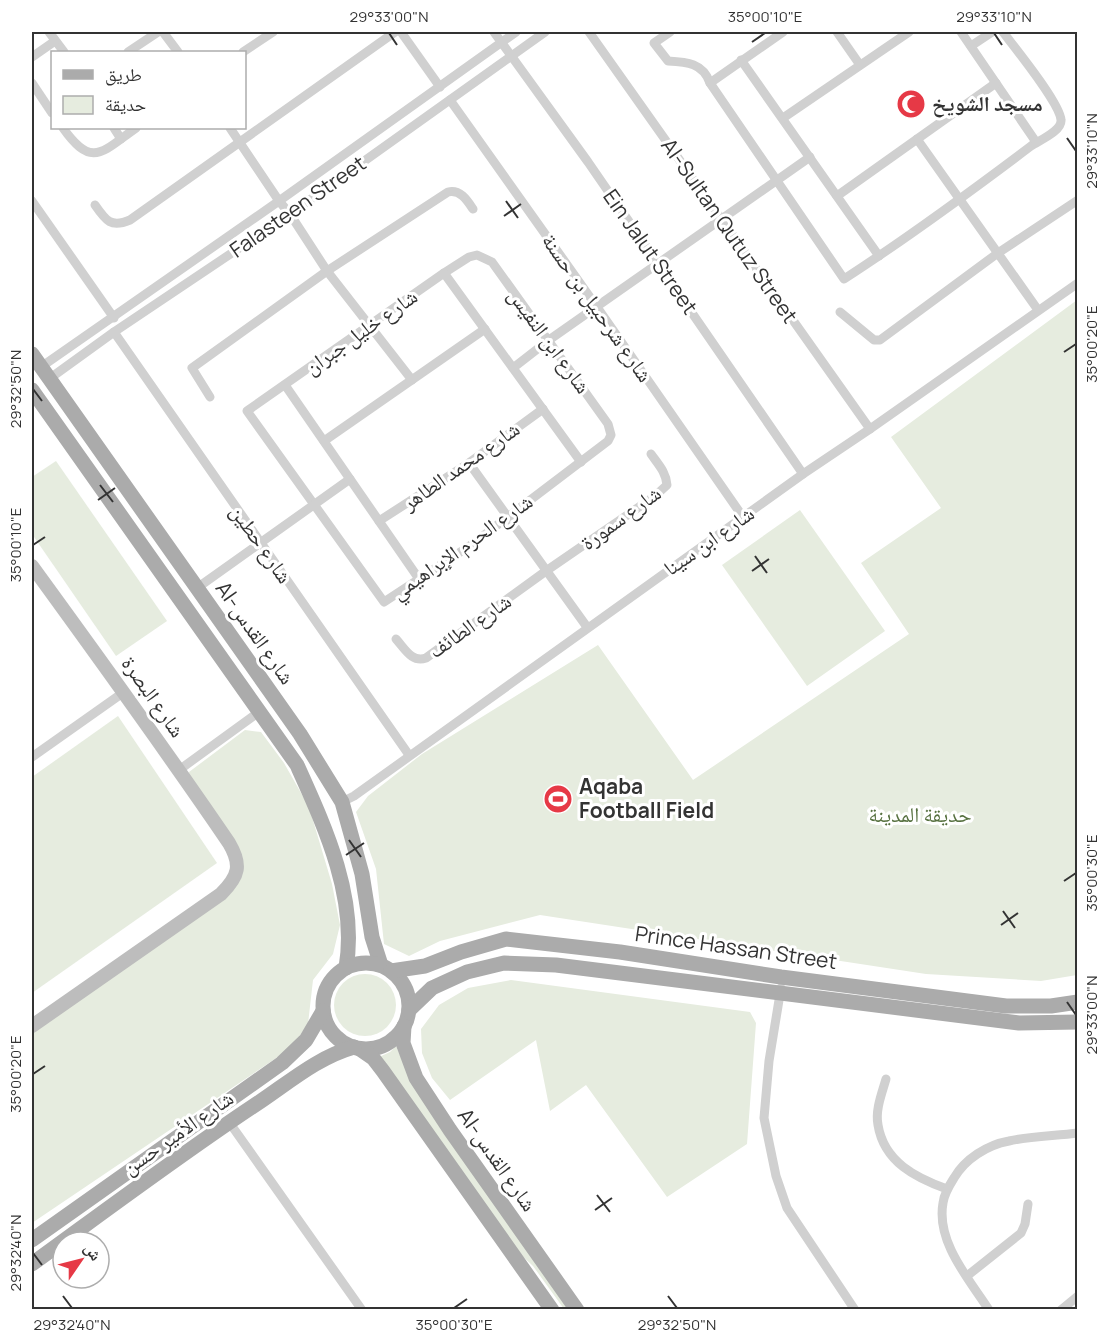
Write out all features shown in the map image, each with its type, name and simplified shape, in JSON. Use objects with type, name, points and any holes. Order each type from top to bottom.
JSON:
[{"type":"main road","name":"Al-شارع القدس","points":[[32,354],[300,734],[342,802],[362,874],[372,936],[386,968]]},
{"type":"main road","name":"Al-شارع القدس","points":[[32,390],[297,765],[323,824],[340,875],[347,918],[346,968]]},
{"type":"main road","points":[[109,499],[115,500],[122,495],[123,484]]},
{"type":"main road","points":[[122,518],[123,511],[127,507],[133,506],[140,509]]},
{"type":"main road","name":"شارع البصرة","points":[[32,566],[179,770],[236,855],[238,863],[234,878],[221,894],[32,1026]]},
{"type":"main road","name":"Prince Hassan Street","points":[[386,968],[425,966],[461,952],[506,939],[620,952],[781,977],[1006,1006],[1051,1006],[1077,1002]]},
{"type":"main road","points":[[357,963],[369,963],[386,968],[398,976],[407,992],[409,1010],[404,1026],[396,1037],[374,1048],[357,1048],[343,1042],[334,1034],[323,1011],[326,991],[337,974],[357,963]]},
{"type":"main road","name":"Prince Hassan Street","points":[[409,1010],[432,988],[467,972],[504,963],[556,964],[1019,1023],[1077,1022]]},
{"type":"main road","name":"شارع الأمير حسن","points":[[32,1240],[282,1063],[306,1040],[323,1011]]},
{"type":"main road","name":"Al-شارع القدس","points":[[404,1026],[404,1043],[416,1078],[577,1310]]},
{"type":"main road","name":"Al-شارع القدس","points":[[357,1048],[373,1058],[384,1071],[552,1310]]},
{"type":"main road","name":"شارع الأمير حسن","points":[[32,1263],[229,1122],[319,1062],[338,1052],[357,1048]]},
{"type":"street","points":[[49,32],[63,51]]},
{"type":"street","points":[[130,51],[158,32]]},
{"type":"street","points":[[163,32],[177,51]]},
{"type":"street","points":[[244,51],[273,32]]},
{"type":"street","points":[[95,205],[104,218],[112,223],[119,225],[130,220],[395,32]]},
{"type":"street","points":[[401,32],[440,87]]},
{"type":"street","name":"Ein Jalut Street","points":[[494,32],[803,474]]},
{"type":"street","name":"Falasteen Street","points":[[45,373],[114,318],[516,32]]},
{"type":"street","name":"Falasteen Street","points":[[45,373],[114,332],[290,214],[545,32]]},
{"type":"street","name":"Al-Sultan Qutuz Street","points":[[589,32],[870,429]]},
{"type":"street","points":[[670,32],[654,42],[668,60],[685,62],[701,68],[707,75],[710,83],[844,279],[960,200],[1036,142],[1059,128],[1061,120],[1056,106],[1004,32]]},
{"type":"street","points":[[710,83],[783,32]]},
{"type":"street","points":[[837,32],[860,65]]},
{"type":"street","points":[[783,118],[909,32]]},
{"type":"street","points":[[961,32],[1036,142]]},
{"type":"street","points":[[971,46],[992,32]]},
{"type":"street","points":[[32,57],[55,41]]},
{"type":"street","points":[[741,60],[879,256]]},
{"type":"street","points":[[32,83],[51,112]]},
{"type":"street","points":[[837,196],[996,83]]},
{"type":"street","name":"شارع شرحبيل بن حسنة","points":[[450,100],[743,518]]},
{"type":"street","points":[[64,129],[75,144],[88,153],[98,153],[135,129]]},
{"type":"street","points":[[115,129],[121,139]]},
{"type":"street","points":[[231,129],[327,271],[412,380]]},
{"type":"street","points":[[917,140],[1038,310]]},
{"type":"street","points":[[513,368],[549,340],[810,157]]},
{"type":"street","points":[[210,397],[192,368],[327,271],[448,192],[455,191],[464,196],[473,208]]},
{"type":"street","points":[[840,312],[874,339],[880,340],[998,253],[1077,200]]},
{"type":"street","points":[[32,201],[114,318]]},
{"type":"street","name":"شارع خليل جبران","points":[[247,411],[444,273],[469,257],[477,255]]},
{"type":"street","name":"شارع ابن النفيس","points":[[477,255],[492,262],[608,424],[611,435]]},
{"type":"street","name":"شارع محمد الطاهر","points":[[444,273],[581,462]]},
{"type":"street","name":"شارع ابن سينا","points":[[342,802],[803,474],[1077,283]]},
{"type":"street","points":[[324,441],[485,329]]},
{"type":"street","name":"شارع حطين","points":[[114,332],[409,755]]},
{"type":"street","name":"شارع محمد الطاهر","points":[[285,385],[419,579]]},
{"type":"street","name":"شارع محمد الطاهر","points":[[379,522],[469,463],[543,409]]},
{"type":"street","name":"شارع الحرم الإبراهيمي","points":[[247,411],[384,602],[508,517],[608,441],[611,435]]},
{"type":"street","name":"شارع سمورة","points":[[546,571],[664,489],[667,485],[665,474],[651,454]]},
{"type":"street","points":[[469,463],[587,627]]},
{"type":"street","points":[[197,588],[350,479]]},
{"type":"street","name":"شارع الطائف","points":[[396,639],[414,659],[419,661],[426,658],[546,571]]},
{"type":"street","points":[[32,758],[124,692]]},
{"type":"street","points":[[179,770],[259,712]]},
{"type":"street","points":[[781,977],[781,993],[769,1061],[764,1118],[776,1176],[787,1208],[855,1310]]},
{"type":"street","points":[[885,1079],[879,1106],[878,1125],[884,1144],[896,1161],[908,1172],[947,1189]]},
{"type":"street","points":[[229,1122],[362,1310]]},
{"type":"street","points":[[989,1310],[947,1241],[942,1218],[943,1201],[947,1189],[960,1168],[989,1147],[1008,1141],[1077,1133]]},
{"type":"street","points":[[967,1276],[1021,1233],[1028,1204]]},
{"type":"street","points":[[1060,1310],[1077,1296]]},
{"type":"green space","name":"حديقة المدينة","points":[[1077,300],[1077,975],[1041,981],[926,974],[540,915],[440,941],[409,956],[384,944],[376,869],[356,812],[368,796],[422,754],[598,645],[693,780],[909,634],[861,563],[941,508],[891,437]]},
{"type":"green space","points":[[56,461],[167,621],[116,656],[32,534],[32,477]]},
{"type":"green space","points":[[800,510],[885,631],[807,686],[722,565]]},
{"type":"green space","points":[[118,716],[217,863],[32,993],[32,777]]},
{"type":"green space","points":[[245,730],[261,732],[284,763],[309,807],[332,884],[340,925],[333,954],[313,980],[308,1024],[291,1048],[32,1223],[32,1030],[235,884],[240,855],[190,782],[189,772]]},
{"type":"green space","points":[[359,974],[371,974],[387,983],[394,993],[396,1005],[394,1017],[387,1027],[371,1036],[359,1036],[348,1031],[339,1022],[334,1011],[334,999],[339,988],[348,979]]},
{"type":"green space","points":[[511,980],[750,1012],[756,1023],[747,1144],[667,1197],[586,1085],[550,1111],[536,1040],[450,1100],[432,1078],[422,1053],[421,1029],[439,1005],[468,988]]},
{"type":"green space","points":[[396,1046],[413,1085],[568,1309],[564,1309],[533,1266],[518,1252],[379,1057]]},
{"type":"place","name":"مسجد الشويخ","points":[[911,104]]},
{"type":"place","name":"Aqaba Football Field","points":[[558,799]]}]
